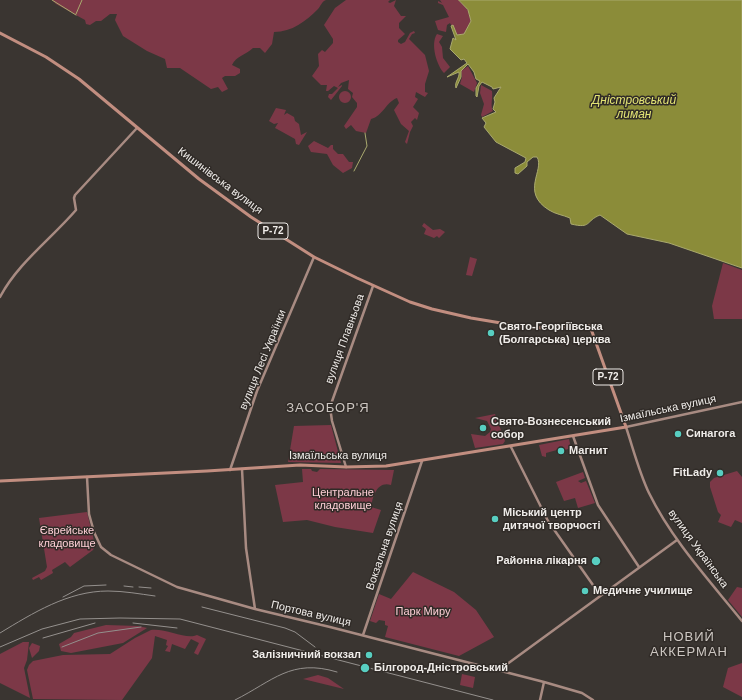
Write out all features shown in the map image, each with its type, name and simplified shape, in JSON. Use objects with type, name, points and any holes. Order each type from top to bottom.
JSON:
[{"type":"main road","name":"Кишинівська вулиця","points":[[0,34],[46,57],[68,71],[104,99],[199,179],[251,217],[314,257],[373,286],[432,309],[471,318],[531,328],[590,326]]},
{"type":"main road","name":"вулиця Українська","points":[[590,326],[626,427]]},
{"type":"main road","name":"Ізмаїльська вулиця","points":[[0,481],[230,470],[300,465],[346,467],[386,466],[511,447],[626,427]]},
{"type":"street","points":[[0,297],[5,287],[42,244],[76,210],[75,195],[137,128]]},
{"type":"street","name":"вулиця Лесі Українки","points":[[230,470],[258,390],[314,257]]},
{"type":"street","name":"вулиця Плавньова","points":[[346,467],[330,407],[373,286]]},
{"type":"street","name":"Ізмаїльська вулиця","points":[[626,427],[742,402]]},
{"type":"street","name":"вулиця Українська","points":[[626,427],[648,492],[677,540],[742,621]]},
{"type":"street","points":[[573,436],[598,505],[639,567]]},
{"type":"street","points":[[511,447],[548,521],[600,595]]},
{"type":"street","name":"Вокзальна вулиця","points":[[363,635],[422,461]]},
{"type":"street","points":[[242,469],[246,548],[255,609]]},
{"type":"street","name":"Портова вулиця","points":[[86,477],[91,523],[99,545],[107,553],[186,591],[544,682],[582,693],[593,700]]},
{"type":"street","points":[[498,670],[677,540]]},
{"type":"street","points":[[540,700],[544,682]]},
{"type":"green space","points":[[52,0],[326,0],[304,22],[281,32],[274,32],[272,44],[265,53],[260,48],[253,48],[236,60],[232,65],[240,69],[240,73],[235,76],[225,76],[222,78],[228,89],[222,92],[218,87],[211,89],[180,68],[167,68],[165,59],[147,51],[123,36],[115,20],[117,14],[110,14],[101,21],[96,21],[90,25],[86,24],[85,20],[56,4]]},
{"type":"green space","points":[[346,0],[390,0],[388,2],[390,3],[396,0],[394,6],[401,16],[406,16],[399,23],[399,28],[405,34],[398,40],[398,42],[401,44],[405,42],[410,33],[414,31],[415,33],[412,34],[409,39],[425,55],[429,71],[425,84],[425,92],[428,93],[425,97],[416,92],[415,97],[418,99],[413,107],[419,113],[417,120],[415,118],[411,122],[413,126],[407,144],[405,142],[409,131],[401,124],[394,110],[399,103],[397,98],[393,100],[379,115],[371,119],[366,133],[356,131],[351,125],[346,129],[344,126],[357,107],[357,103],[352,97],[353,93],[348,89],[349,80],[341,83],[338,87],[342,86],[331,100],[328,97],[329,94],[332,94],[338,88],[334,86],[326,91],[327,85],[321,85],[312,76],[319,66],[318,54],[322,50],[325,52],[333,43],[333,39],[324,25],[335,8]]},
{"type":"green space","points":[[440,0],[459,0],[468,10],[471,21],[464,35],[457,35],[450,23],[447,25],[446,32],[438,30],[435,21],[449,17],[443,5],[438,3],[438,1],[442,3]]},
{"type":"green space","points":[[437,34],[443,36],[439,42],[442,47],[443,58],[450,67],[444,73],[441,70],[435,55],[434,43]]},
{"type":"green space","points":[[468,66],[477,83],[474,92],[460,84],[462,77],[461,71]]},
{"type":"green space","points":[[481,85],[492,91],[493,111],[482,117],[481,115],[484,104],[480,93]]},
{"type":"green space","points":[[343,91],[347,91],[351,97],[347,103],[343,103],[339,99],[339,95]]},
{"type":"green space","points":[[276,108],[286,110],[284,115],[287,113],[294,117],[295,121],[299,124],[301,135],[307,132],[299,145],[296,144],[295,139],[275,128],[278,123],[274,124],[269,121]]},
{"type":"green space","points":[[314,141],[328,148],[333,145],[333,149],[338,154],[343,154],[349,162],[353,162],[352,168],[343,173],[333,165],[327,154],[311,152],[308,146]]},
{"type":"green space","points":[[424,223],[433,230],[440,229],[445,232],[439,238],[437,236],[434,238],[424,234],[426,229],[422,226]]},
{"type":"green space","points":[[470,257],[477,259],[472,276],[466,275]]},
{"type":"green space","points":[[723,263],[742,270],[742,319],[714,319],[712,306]]},
{"type":"green space","points":[[495,414],[505,441],[503,444],[475,448],[471,434],[485,436],[491,429],[487,421],[475,418]]},
{"type":"green space","points":[[331,425],[341,463],[288,462],[294,426]]},
{"type":"green space","points":[[569,439],[571,448],[565,450],[564,448],[546,453],[546,457],[542,456],[539,445]]},
{"type":"green space","name":"Центральне кладовище","points":[[302,469],[311,469],[312,471],[317,472],[320,469],[394,470],[391,485],[386,484],[379,487],[373,498],[371,507],[381,510],[373,533],[335,527],[307,520],[283,522],[275,485],[303,482]]},
{"type":"green space","points":[[737,471],[742,477],[742,523],[735,520],[731,527],[718,522],[721,515],[718,512],[710,487],[710,482],[714,478]]},
{"type":"green space","points":[[583,472],[585,478],[578,481],[581,483],[586,481],[595,503],[578,508],[575,498],[564,501],[556,482]]},
{"type":"green space","name":"Єврейське кладовище","points":[[87,512],[95,545],[93,550],[70,567],[65,562],[52,570],[53,573],[41,580],[39,577],[33,580],[32,578],[45,571],[47,567],[39,518]]},
{"type":"green space","name":"Парк Миру","points":[[413,572],[454,592],[476,610],[494,637],[459,656],[385,637],[388,626],[385,625],[385,621],[379,620],[376,623],[370,621],[379,594],[391,599]]},
{"type":"green space","points":[[737,587],[742,588],[742,617],[728,600]]},
{"type":"green space","points":[[106,625],[138,626],[147,628],[123,643],[71,653],[61,651],[59,644],[71,637],[74,633]]},
{"type":"green space","points":[[151,630],[187,636],[197,635],[206,639],[198,655],[194,653],[199,643],[191,639],[185,649],[172,644],[170,652],[165,651],[168,646],[166,645],[167,640],[155,636],[152,658],[122,700],[33,699],[27,670],[33,661],[63,655],[110,654]]},
{"type":"green space","points":[[23,642],[29,642],[27,660],[24,668],[30,698],[0,683],[0,654]]},
{"type":"green space","points":[[32,643],[40,646],[39,651],[32,658],[29,648]]},
{"type":"green space","points":[[742,663],[742,697],[723,687],[728,668]]},
{"type":"green space","points":[[462,674],[475,677],[473,688],[460,685]]},
{"type":"green space","points":[[318,675],[328,678],[344,689],[303,679]]},
{"type":"water","name":"Дністровський лиман","points":[[459,0],[742,0],[742,268],[669,243],[627,234],[600,215],[595,217],[588,224],[582,226],[571,224],[570,218],[549,210],[540,203],[536,196],[535,189],[539,162],[537,157],[533,157],[527,162],[527,166],[518,174],[515,173],[515,168],[525,162],[526,158],[496,142],[484,127],[486,123],[482,118],[496,112],[493,109],[495,102],[494,98],[501,87],[493,89],[482,82],[479,86],[477,97],[476,88],[480,81],[476,79],[474,72],[468,64],[461,71],[461,77],[456,88],[459,72],[447,77],[467,63],[464,59],[461,60],[450,49],[453,38],[456,40],[451,26],[453,25],[457,35],[464,34],[471,21],[468,10]]},
{"type":"waterway","points":[[52,0],[76,15]]},
{"type":"waterway","points":[[76,14],[82,0]]},
{"type":"waterway","points":[[354,171],[367,146],[365,133]]},
{"type":"railway","points":[[63,597],[84,586],[106,585]]},
{"type":"railway","points":[[124,586],[133,587]]},
{"type":"railway","points":[[139,587],[151,588]]},
{"type":"railway","points":[[0,633],[51,604],[79,595],[108,591],[155,596]]},
{"type":"railway","points":[[202,607],[285,628],[295,632],[315,647]]},
{"type":"railway","points":[[0,647],[42,629],[80,619],[180,619],[493,700]]},
{"type":"railway","points":[[43,638],[95,623]]},
{"type":"railway","points":[[133,623],[177,628]]},
{"type":"railway","points":[[62,647],[98,633],[141,627]]},
{"type":"railway","points":[[235,700],[272,679],[295,670],[321,668],[337,672]]},
{"type":"place","name":"Свято-Георгіївська (Болгарська) церква","points":[[491,333]]},
{"type":"place","name":"Свято-Вознесенський собор","points":[[483,428]]},
{"type":"place","name":"Синагога","points":[[678,434]]},
{"type":"place","name":"Магнит","points":[[561,451]]},
{"type":"place","name":"FitLady","points":[[720,473]]},
{"type":"place","name":"Міський центр дитячої творчості","points":[[495,519]]},
{"type":"place","name":"Районна лікарня","points":[[596,561]]},
{"type":"place","name":"Медичне училище","points":[[585,591]]},
{"type":"place","name":"Залізничний вокзал","points":[[369,655]]},
{"type":"place","name":"Білгород-Дністровський","points":[[365,668]]},
{"type":"district","name":"ЗАСОБОР'Я","points":[[328,408]]},
{"type":"district","name":"НОВИЙ АККЕРМАН","points":[[689,644]]}]
